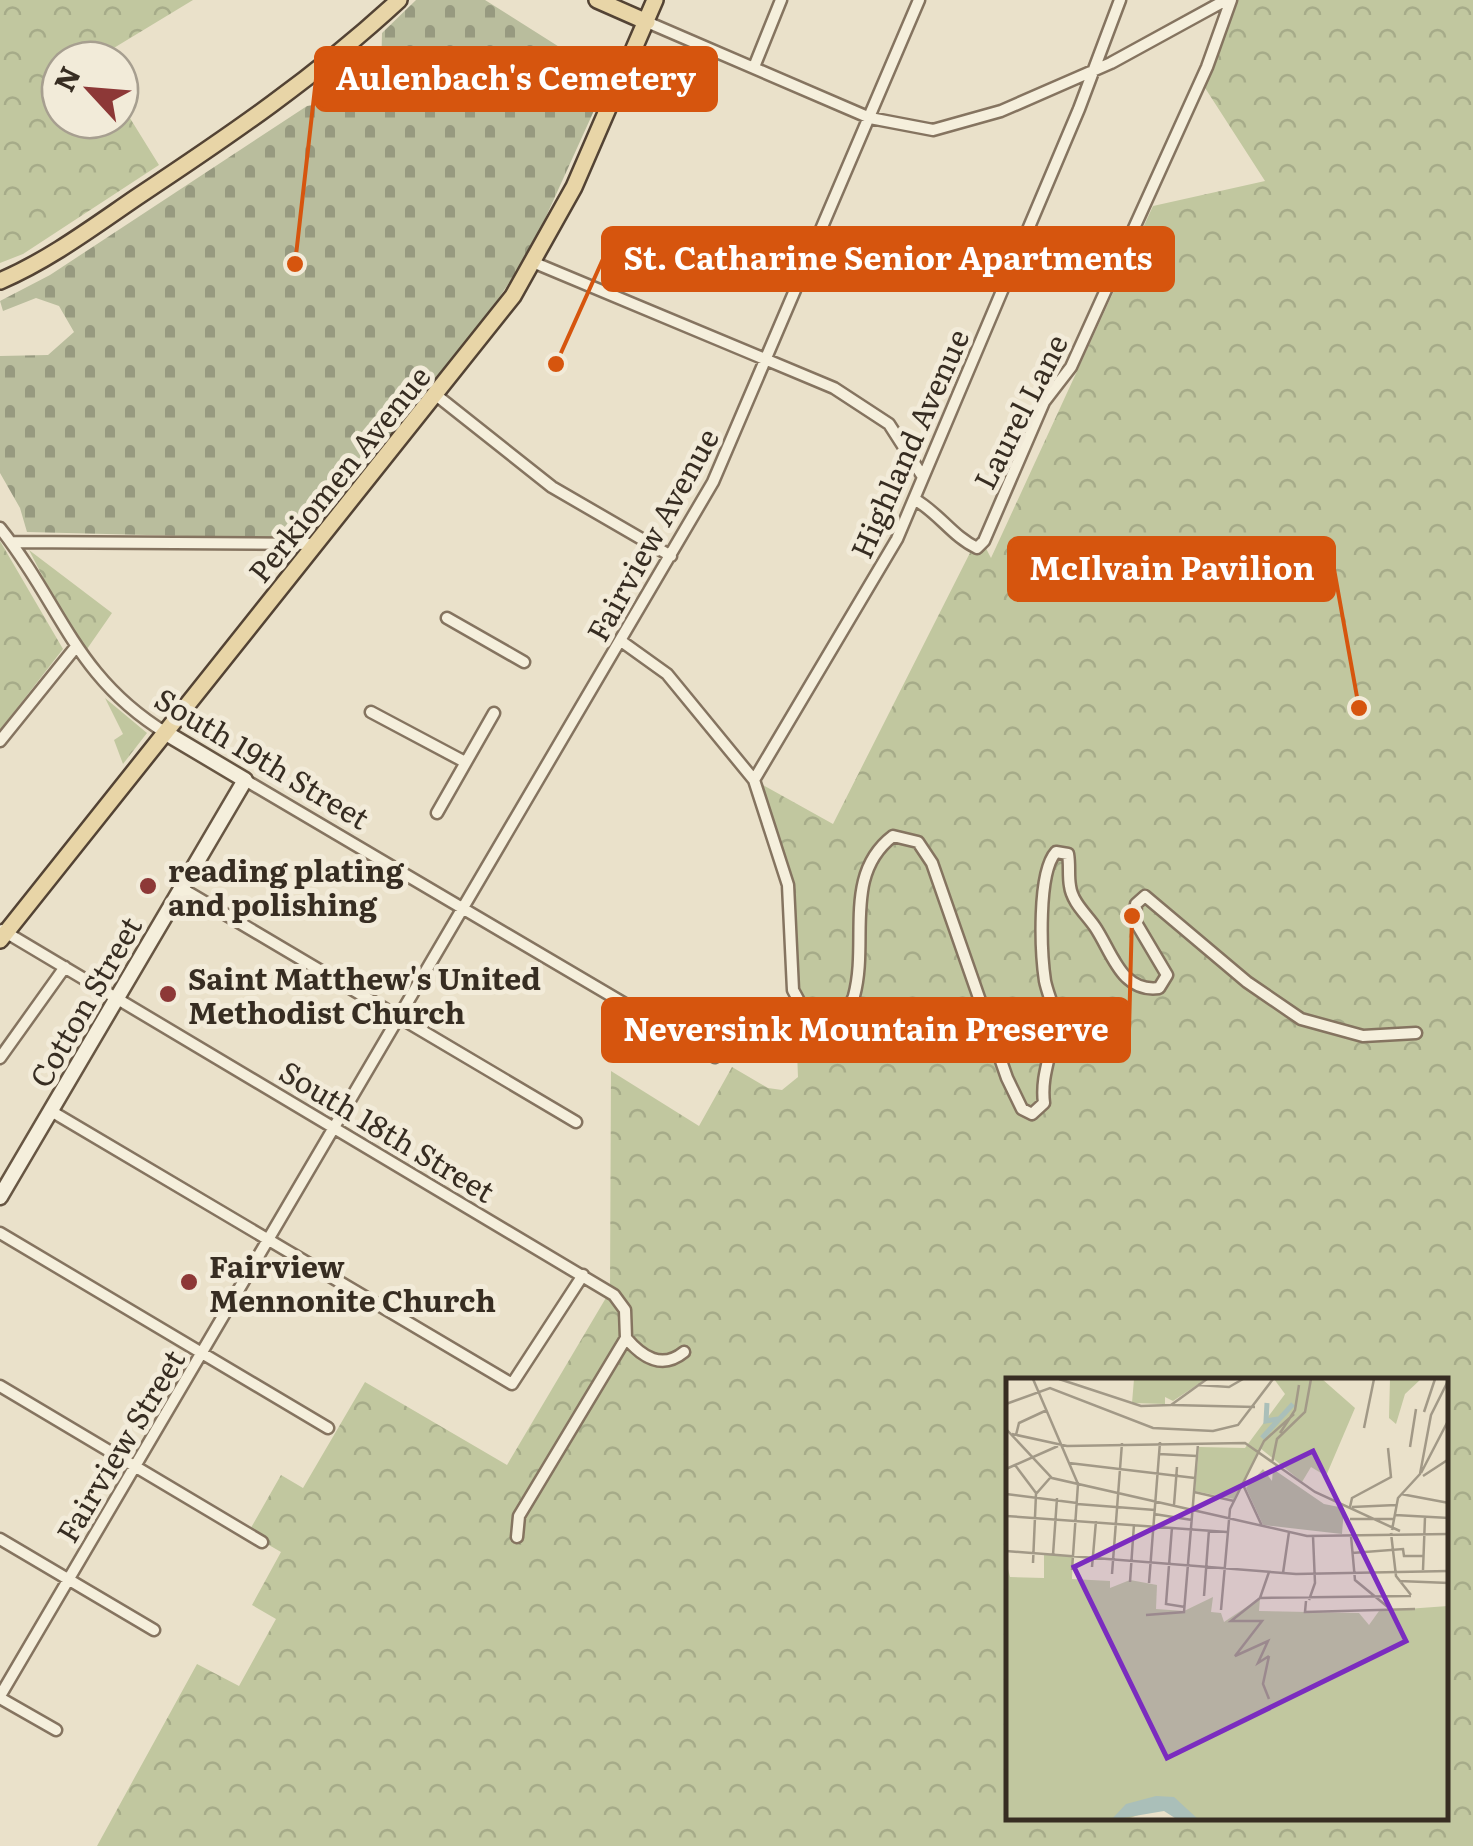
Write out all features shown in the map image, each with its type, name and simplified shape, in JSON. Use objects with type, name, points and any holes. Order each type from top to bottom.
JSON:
[{"type":"main road","points":[[0,280],[53,253],[294,92],[399,0]]},
{"type":"main road","points":[[597,0],[647,22]]},
{"type":"main road","name":"Perkiomen Avenue","points":[[2,934],[436,394],[535,263],[596,139],[655,0]]},
{"type":"street","points":[[754,67],[781,0]]},
{"type":"street","name":"Fairview Avenue","points":[[464,910],[714,482],[920,0]]},
{"type":"street","name":"Highland Avenue","points":[[754,780],[897,539],[1096,66],[1120,0]]},
{"type":"street","points":[[647,22],[870,118],[914,129],[948,129],[1002,111],[1096,66],[1112,63],[1228,0]]},
{"type":"street","name":"Laurel Lane","points":[[914,500],[938,514],[968,544],[977,548],[984,541],[1044,402],[1071,367],[1207,67],[1228,0]]},
{"type":"street","points":[[535,263],[766,360],[873,410],[897,434],[923,478]]},
{"type":"street","points":[[436,394],[552,487],[670,556]]},
{"type":"street","name":"South 19th Street","points":[[0,528],[75,648],[114,696],[166,733],[715,1057]]},
{"type":"street","points":[[12,542],[316,544]]},
{"type":"street","points":[[447,618],[524,662]]},
{"type":"street","points":[[622,641],[667,674],[754,780],[788,885],[793,990],[813,1027],[834,1029],[851,1004],[863,879],[873,854],[893,836],[918,842],[932,863],[1007,1078],[1022,1109],[1032,1114],[1044,1103],[1042,1074],[1054,1035],[1054,1008],[1040,942],[1048,870],[1056,852],[1068,854],[1070,888],[1076,902],[1114,965],[1134,983],[1159,988],[1166,974],[1135,921],[1136,904],[1145,896],[1288,1012],[1362,1036],[1416,1033]]},
{"type":"street","points":[[0,740],[75,648]]},
{"type":"street","points":[[371,712],[465,762]]},
{"type":"street","points":[[437,813],[494,713]]},
{"type":"street","name":"Cotton Street","points":[[0,1198],[245,780]]},
{"type":"street","points":[[182,888],[576,1122]]},
{"type":"street","name":"Fairview Street","points":[[0,1697],[464,910]]},
{"type":"street","name":"South 18th Street","points":[[2,934],[65,967],[583,1275],[614,1295],[625,1310],[627,1333]]},
{"type":"street","points":[[0,1058],[65,967]]},
{"type":"street","points":[[51,1111],[512,1384],[583,1275]]},
{"type":"street","points":[[0,1233],[328,1428]]},
{"type":"street","points":[[517,1537],[515,1528],[526,1503],[627,1333],[647,1358],[675,1360],[684,1352]]},
{"type":"street","points":[[0,1386],[262,1542]]},
{"type":"street","points":[[0,1538],[154,1630]]},
{"type":"street","points":[[0,1697],[56,1730]]},
{"type":"green space","points":[[0,0],[193,0],[127,40],[40,40],[40,140],[140,140],[140,134],[159,165],[23,254],[0,263]]},
{"type":"green space","points":[[416,0],[485,0],[572,55],[611,73],[530,252],[490,311],[309,539],[27,532],[20,508],[0,473],[0,356],[48,355],[74,332],[59,306],[36,298],[3,311],[0,301],[50,275],[307,106],[366,96],[381,73],[382,33]]},
{"type":"green space","points":[[1232,0],[1473,0],[1473,1846],[97,1846],[197,1664],[239,1686],[276,1619],[252,1605],[281,1552],[248,1533],[281,1475],[303,1488],[365,1382],[507,1465],[610,1291],[611,1071],[699,1126],[732,1067],[768,1088],[782,1090],[798,1077],[791,902],[754,780],[833,824],[979,535],[991,558],[1153,206],[1265,181],[1198,77]]},
{"type":"green space","points":[[0,541],[63,649],[0,730]]},
{"type":"green space","points":[[29,550],[112,613],[87,649],[71,632]]},
{"type":"green space","points":[[105,698],[147,733],[123,764],[114,740],[123,734]]},
{"type":"place","name":"Aulenbach's Cemetery","points":[[295,264]]},
{"type":"place","name":"St. Catharine Senior Apartments","points":[[556,364]]},
{"type":"place","name":"McIlvain Pavilion","points":[[1359,708]]},
{"type":"place","name":"reading plating and polishing","points":[[148,886]]},
{"type":"place","name":"Neversink Mountain Preserve","points":[[1132,916]]},
{"type":"place","name":"Saint Matthew's United Methodist Church","points":[[168,994]]},
{"type":"place","name":"Fairview Mennonite Church","points":[[189,1282]]}]
